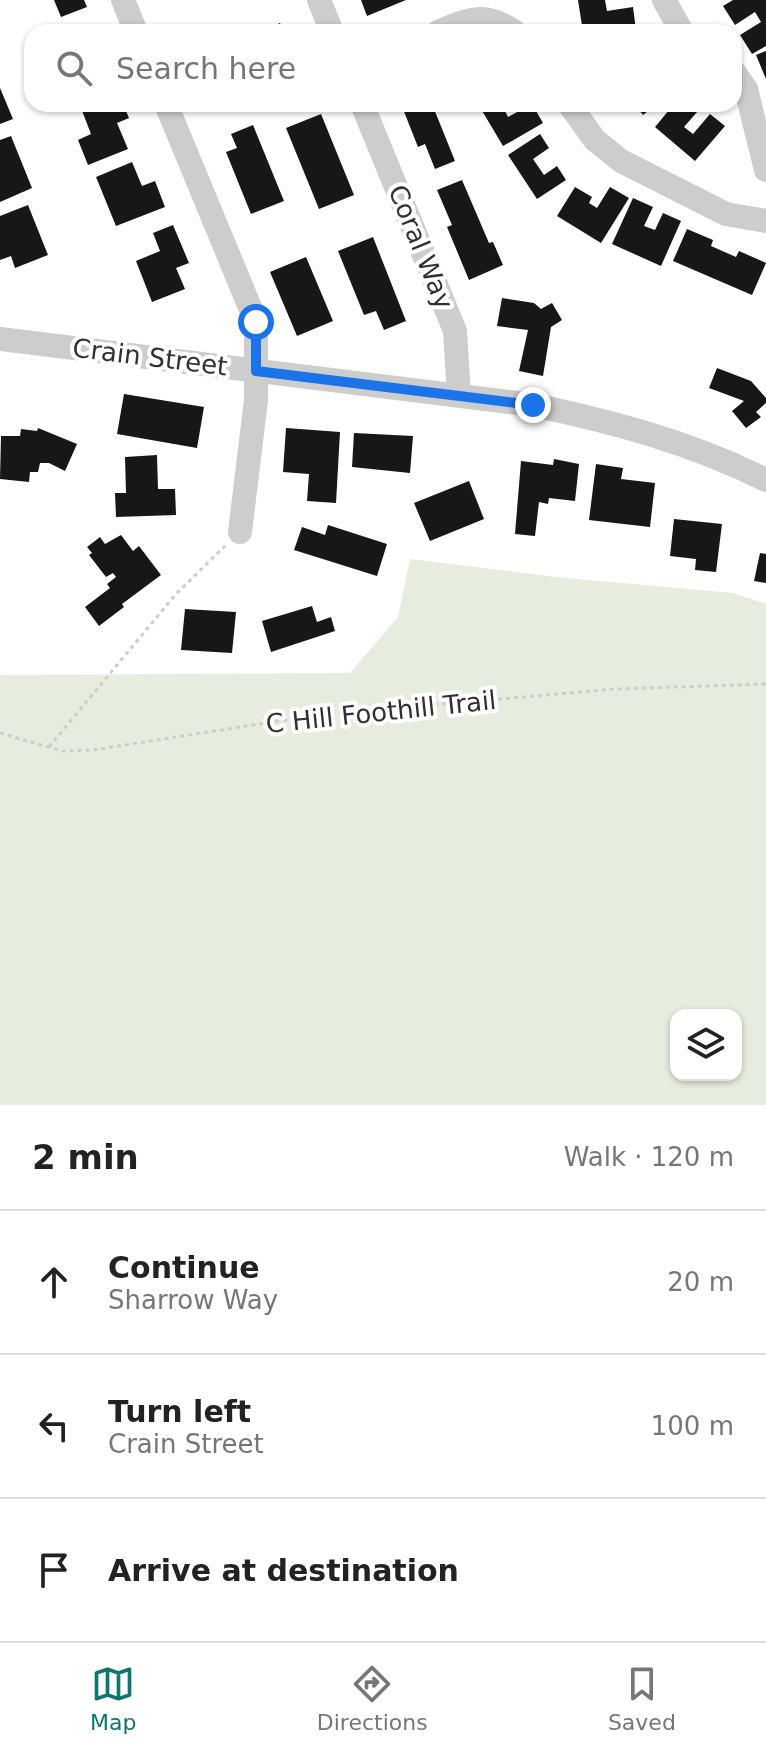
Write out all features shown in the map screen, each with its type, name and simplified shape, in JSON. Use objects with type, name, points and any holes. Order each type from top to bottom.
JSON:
[{"type":"street","points":[[123,0],[133,24]]},
{"type":"street","points":[[319,0],[329,24]]},
{"type":"street","points":[[664,0],[678,24]]},
{"type":"street","points":[[457,24],[471,18],[494,19],[502,24]]},
{"type":"street","points":[[742,83],[766,170]]},
{"type":"street","points":[[169,112],[256,322],[256,400],[240,532]]},
{"type":"street","name":"Coral Way","points":[[365,112],[455,331],[459,395]]},
{"type":"street","points":[[575,112],[595,140],[621,161],[726,214],[766,221]]},
{"type":"street","name":"Crain Street","points":[[0,339],[533,405],[664,437],[766,480]]},
{"type":"path","points":[[49,747],[176,594],[240,532]]},
{"type":"path","name":"C Hill Foothill Trail","points":[[0,733],[62,751],[93,750],[317,715],[631,688],[766,684]]},
{"type":"green space","points":[[410,559],[556,577],[733,593],[766,604],[766,1105],[0,1105],[0,675],[350,673],[398,617]]},
{"type":"building","points":[[54,0],[84,0],[87,7],[61,17]]},
{"type":"building","points":[[361,0],[406,0],[367,16]]},
{"type":"building","points":[[578,0],[605,0],[607,11],[633,7],[635,24],[582,24]]},
{"type":"building","points":[[733,0],[766,0],[766,46],[752,54],[742,38],[742,34],[761,22],[755,12],[734,24],[723,6]]},
{"type":"building","points":[[766,51],[766,79],[756,55]]},
{"type":"building","points":[[0,88],[13,119],[0,124]]},
{"type":"building","points":[[83,112],[126,112],[129,118],[117,123],[128,149],[88,165],[78,140],[91,134]]},
{"type":"building","points":[[404,112],[435,112],[455,161],[435,169],[425,144],[418,147]]},
{"type":"building","points":[[483,112],[506,112],[508,117],[517,112],[537,112],[543,123],[503,146]]},
{"type":"building","points":[[667,112],[697,112],[684,127],[693,134],[710,114],[725,126],[695,161],[655,127]]},
{"type":"building","points":[[321,114],[354,195],[319,209],[286,128]]},
{"type":"building","points":[[253,125],[284,201],[251,214],[226,152],[237,148],[231,134]]},
{"type":"building","points":[[540,134],[549,148],[533,159],[544,175],[557,166],[566,180],[537,199],[508,155]]},
{"type":"building","points":[[11,136],[32,188],[0,202],[0,140]]},
{"type":"building","points":[[132,162],[142,186],[155,181],[165,207],[116,226],[96,177]]},
{"type":"building","points":[[462,180],[489,243],[493,242],[503,265],[469,280],[447,227],[452,225],[437,190]]},
{"type":"building","points":[[575,187],[592,197],[589,203],[597,208],[610,187],[629,198],[601,243],[557,216]]},
{"type":"building","points":[[633,198],[653,207],[644,226],[655,230],[663,213],[681,221],[661,266],[612,244]]},
{"type":"building","points":[[28,205],[48,255],[15,268],[11,256],[0,260],[0,216]]},
{"type":"building","points":[[173,225],[189,263],[176,268],[185,289],[152,302],[136,261],[160,251],[153,233]]},
{"type":"building","points":[[687,229],[713,240],[711,246],[736,257],[739,251],[766,263],[752,295],[673,261]]},
{"type":"building","points":[[373,237],[406,321],[384,330],[376,311],[364,315],[338,251]]},
{"type":"building","points":[[306,257],[333,321],[297,336],[270,272]]},
{"type":"building","points":[[502,298],[534,303],[541,309],[552,303],[562,320],[551,327],[543,376],[519,371],[528,330],[497,326]]},
{"type":"building","points":[[717,368],[751,381],[766,398],[766,403],[756,412],[761,417],[746,428],[732,411],[744,401],[709,388]]},
{"type":"building","points":[[124,394],[204,407],[197,448],[117,434]]},
{"type":"building","points":[[38,428],[77,444],[65,471],[49,463],[40,463],[38,472],[30,472],[29,482],[0,479],[1,436],[20,436],[21,429],[37,431]]},
{"type":"building","points":[[286,428],[340,432],[336,503],[307,501],[309,474],[283,472]]},
{"type":"building","points":[[354,433],[413,436],[410,473],[352,467]]},
{"type":"building","points":[[157,455],[158,489],[175,489],[176,515],[116,517],[115,493],[126,493],[125,457]]},
{"type":"building","points":[[554,459],[579,464],[575,501],[549,498],[548,504],[539,502],[535,536],[515,534],[521,461],[553,465]]},
{"type":"building","points":[[596,464],[623,468],[621,479],[655,483],[650,527],[589,520]]},
{"type":"building","points":[[469,481],[484,519],[430,541],[414,503]]},
{"type":"building","points":[[674,519],[722,524],[716,572],[695,570],[696,559],[670,556]]},
{"type":"building","points":[[328,525],[387,544],[377,576],[294,550],[302,527],[325,535]]},
{"type":"building","points":[[121,535],[133,551],[139,546],[161,575],[99,626],[85,607],[110,588],[107,584],[116,577],[113,573],[106,577],[89,555],[92,553],[87,547],[100,537],[105,544]]},
{"type":"building","points":[[760,553],[766,554],[766,583],[754,581]]},
{"type":"building","points":[[312,606],[317,622],[331,617],[335,631],[271,652],[262,621]]},
{"type":"building","points":[[185,609],[236,612],[232,653],[181,650]]},
{"type":"route","points":[[256,322],[256,371],[533,405]]}]
